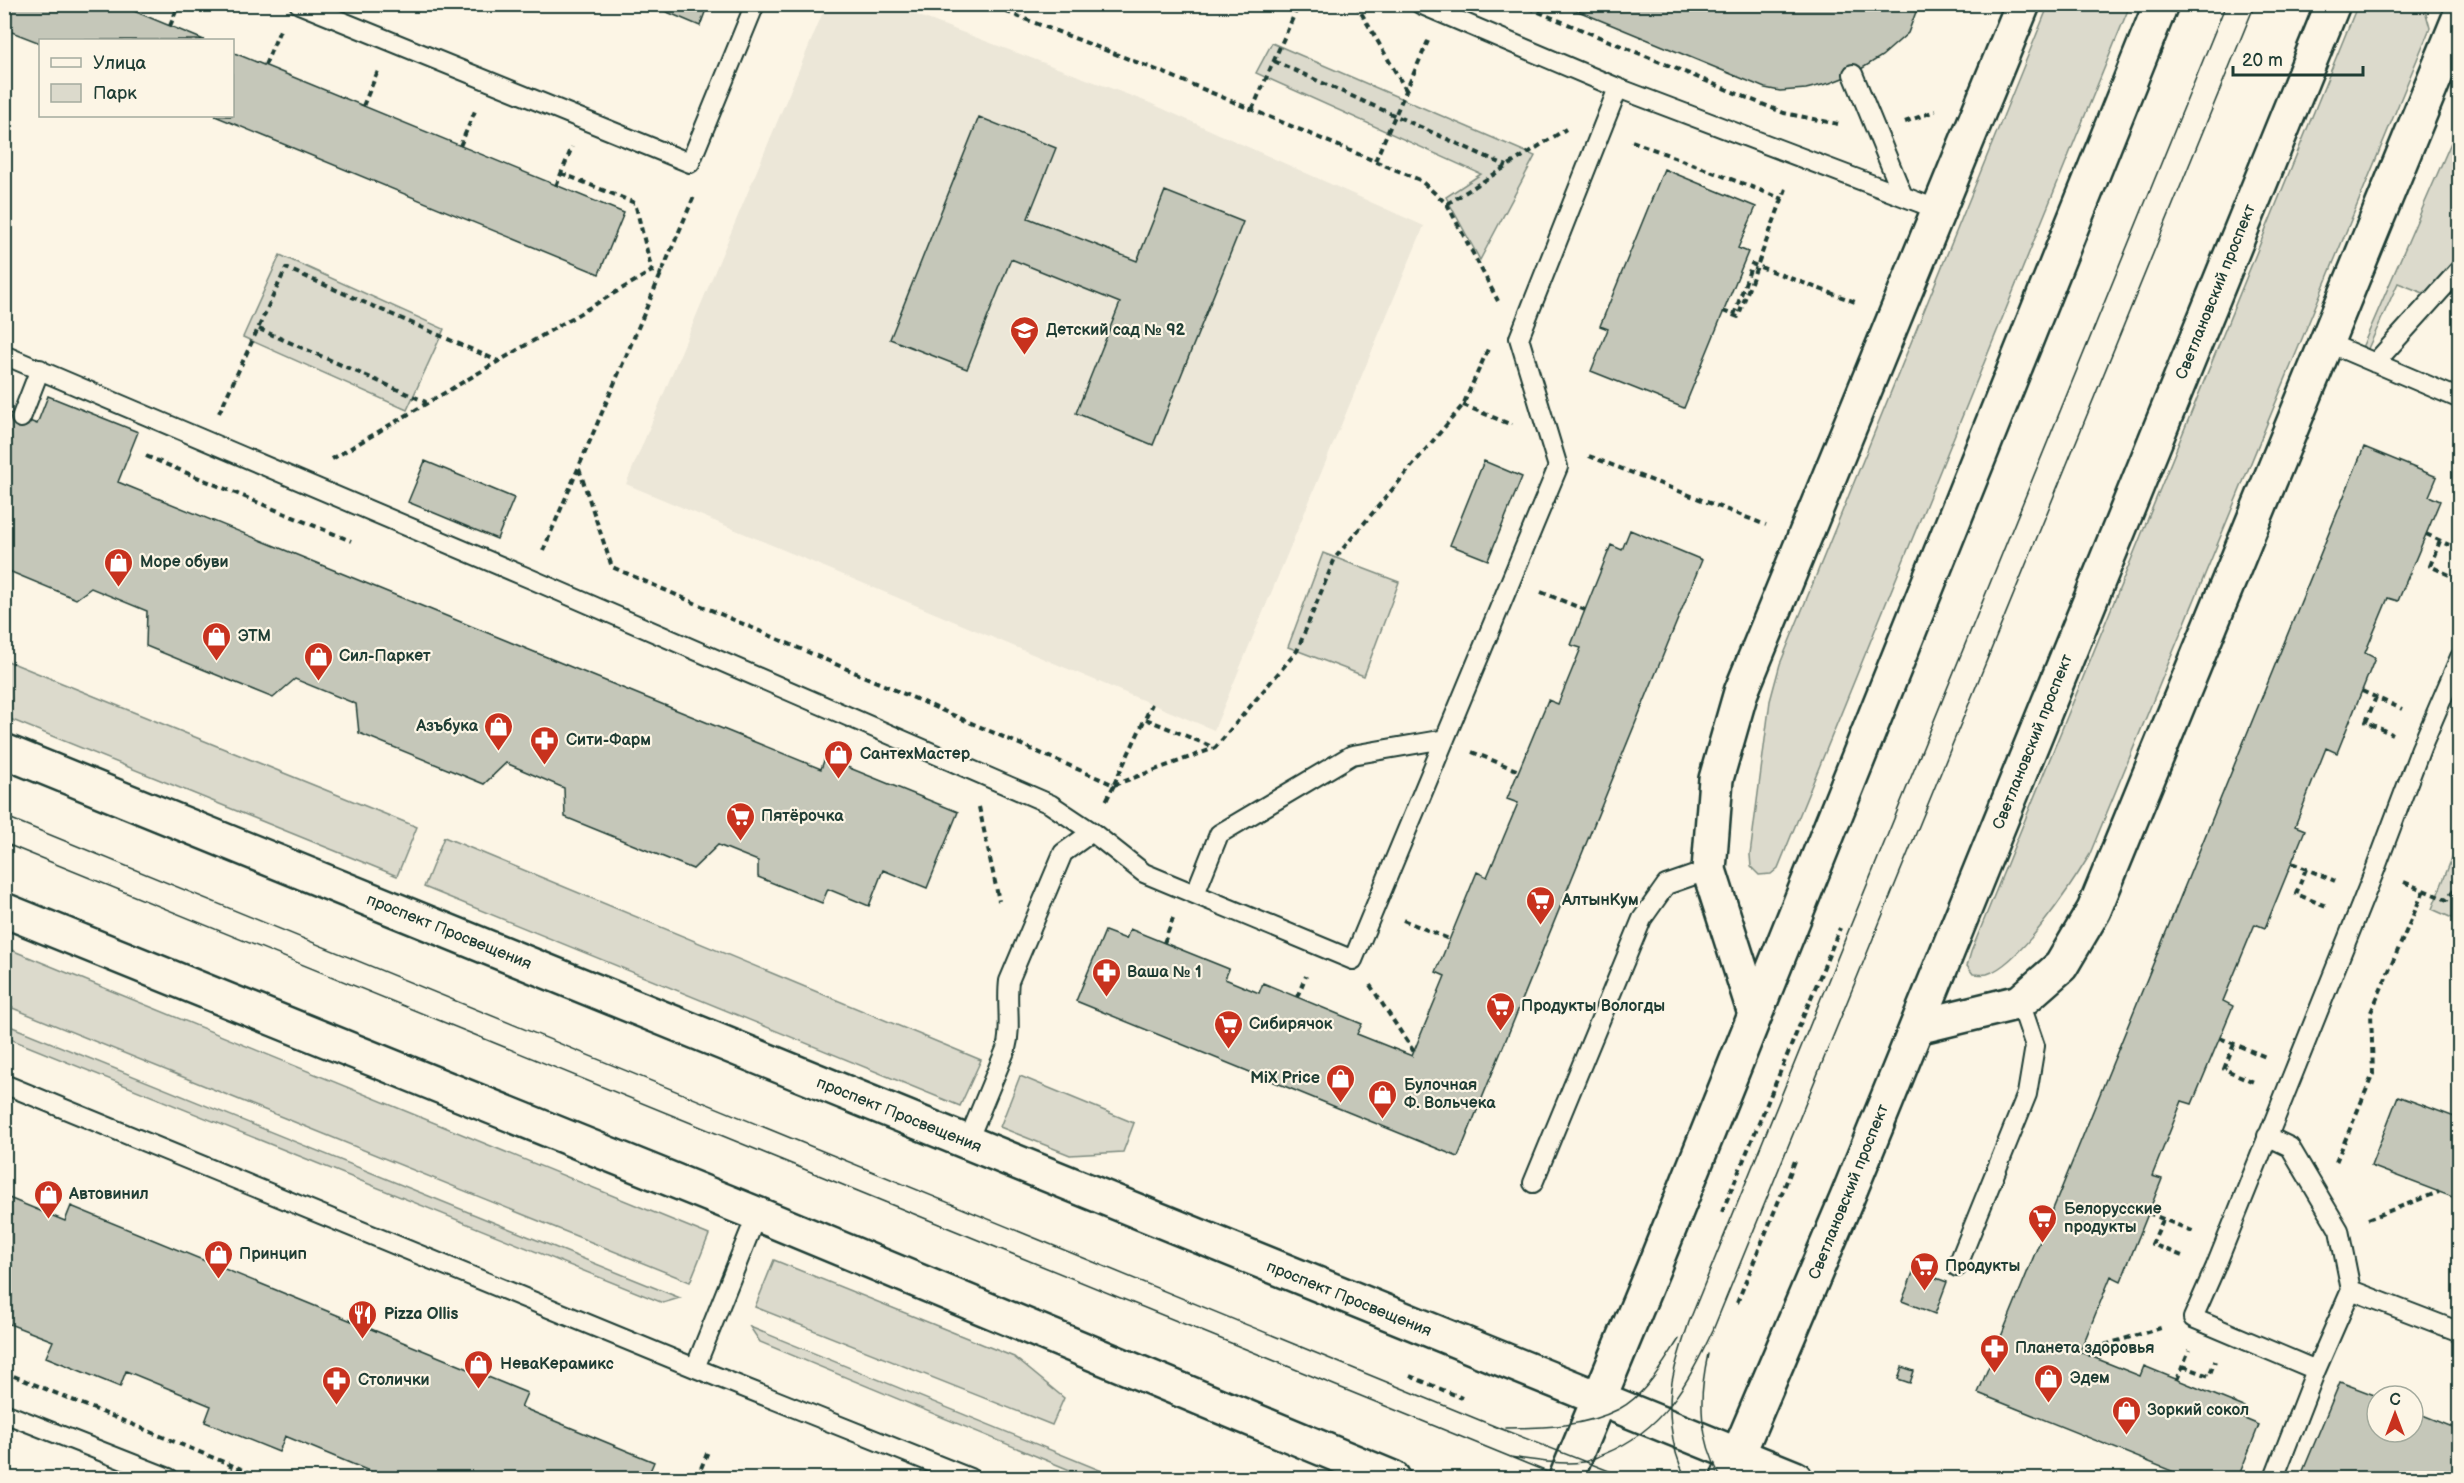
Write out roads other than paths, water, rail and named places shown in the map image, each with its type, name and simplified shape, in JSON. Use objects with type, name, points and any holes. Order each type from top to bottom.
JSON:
[{"type":"main road","points":[[1755,1014],[1709,870],[1716,779],[1741,692],[2023,4]]},
{"type":"main road","points":[[1566,1479],[1653,1269],[2161,4]]},
{"type":"main road","name":"Светлановский проспект","points":[[1733,1467],[1794,1326],[1917,1027],[2333,4]]},
{"type":"main road","points":[[1917,1027],[2020,1002],[2061,966],[2094,910],[2460,16]]},
{"type":"main road","name":"проспект Просвещения","points":[[4,751],[1598,1400],[1733,1467],[1795,1479]]},
{"type":"main road","points":[[4,910],[757,1214],[1393,1479]]},
{"type":"lane","points":[[299,4],[690,163],[755,4]]},
{"type":"lane","points":[[1420,4],[1618,88],[1939,210]]},
{"type":"lane","points":[[1853,74],[1903,196]]},
{"type":"lane","points":[[4,355],[531,579],[1050,804],[1092,832],[1144,873],[1353,960],[1558,467],[1519,338],[1618,88]]},
{"type":"lane","points":[[2375,363],[2460,269]]},
{"type":"lane","points":[[2326,342],[2460,399]]},
{"type":"lane","points":[[21,418],[40,369]]},
{"type":"lane","points":[[2316,1370],[2193,1318],[2216,1268],[2267,1136],[2356,919],[2421,748],[2460,657]]},
{"type":"lane","points":[[1195,894],[1219,834],[1352,755],[1445,740]]},
{"type":"lane","points":[[967,1143],[1006,1049],[1009,1036],[1007,998],[1009,981],[1064,852],[1092,832]]},
{"type":"lane","points":[[1533,1183],[1642,919],[1666,885],[1709,870]]},
{"type":"lane","points":[[1957,1267],[2027,1094],[2035,1046],[2020,1002]]},
{"type":"lane","points":[[4,1084],[970,1479]]},
{"type":"lane","points":[[2267,1136],[2290,1147],[2339,1230],[2350,1290],[2274,1479]]},
{"type":"lane","points":[[695,1368],[757,1214]]},
{"type":"lane","points":[[2350,1290],[2460,1332]]},
{"type":"lane","points":[[4,1413],[170,1479]]},
{"type":"tram line","points":[[1686,1478],[1673,1440],[1670,1398],[1674,1372],[1689,1322],[2226,4]]},
{"type":"tram line","points":[[1510,1457],[1555,1463],[1583,1462],[1625,1444],[1658,1419],[1671,1404],[1703,1350],[2255,4]]},
{"type":"tram line","points":[[4,816],[1499,1428],[1627,1478]]},
{"type":"tram line","points":[[4,843],[1562,1478]]},
{"type":"tram line","points":[[1505,1428],[1549,1427],[1578,1423],[1619,1409],[1638,1396],[1646,1387],[1679,1339]]},
{"type":"tram line","points":[[1708,1354],[1703,1387],[1702,1417],[1708,1448],[1721,1478]]},
{"type":"place","name":"Детский сад № 92","points":[[1025,356]]},
{"type":"place","name":"Море обуви","points":[[119,588]]},
{"type":"place","name":"ЭТМ","points":[[217,662]]},
{"type":"place","name":"Сил-Паркет","points":[[318,682]]},
{"type":"place","name":"Азъбука","points":[[499,752]]},
{"type":"place","name":"Сити-Фарм","points":[[545,766]]},
{"type":"place","name":"СантехМастер","points":[[839,780]]},
{"type":"place","name":"Пятёрочка","points":[[740,842]]},
{"type":"place","name":"АлтынКум","points":[[1541,926]]},
{"type":"place","name":"Ваша № 1","points":[[1106,998]]},
{"type":"place","name":"Продукты Вологды","points":[[1500,1032]]},
{"type":"place","name":"Сибирячок","points":[[1228,1050]]},
{"type":"place","name":"MiX Price","points":[[1341,1104]]},
{"type":"place","name":"Булочная Ф. Вольчека","points":[[1383,1120]]},
{"type":"place","name":"Автовинил","points":[[48,1220]]},
{"type":"place","name":"Белорусские продукты","points":[[2043,1244]]},
{"type":"place","name":"Принцип","points":[[218,1280]]},
{"type":"place","name":"Продукты","points":[[1924,1292]]},
{"type":"place","name":"Pizza Ollis","points":[[363,1340]]},
{"type":"place","name":"Планета здоровья","points":[[1994,1374]]},
{"type":"place","name":"НеваКерамикс","points":[[479,1390]]},
{"type":"place","name":"Эдем","points":[[2049,1404]]},
{"type":"place","name":"Столички","points":[[337,1406]]},
{"type":"place","name":"Зоркий сокол","points":[[2126,1436]]}]
